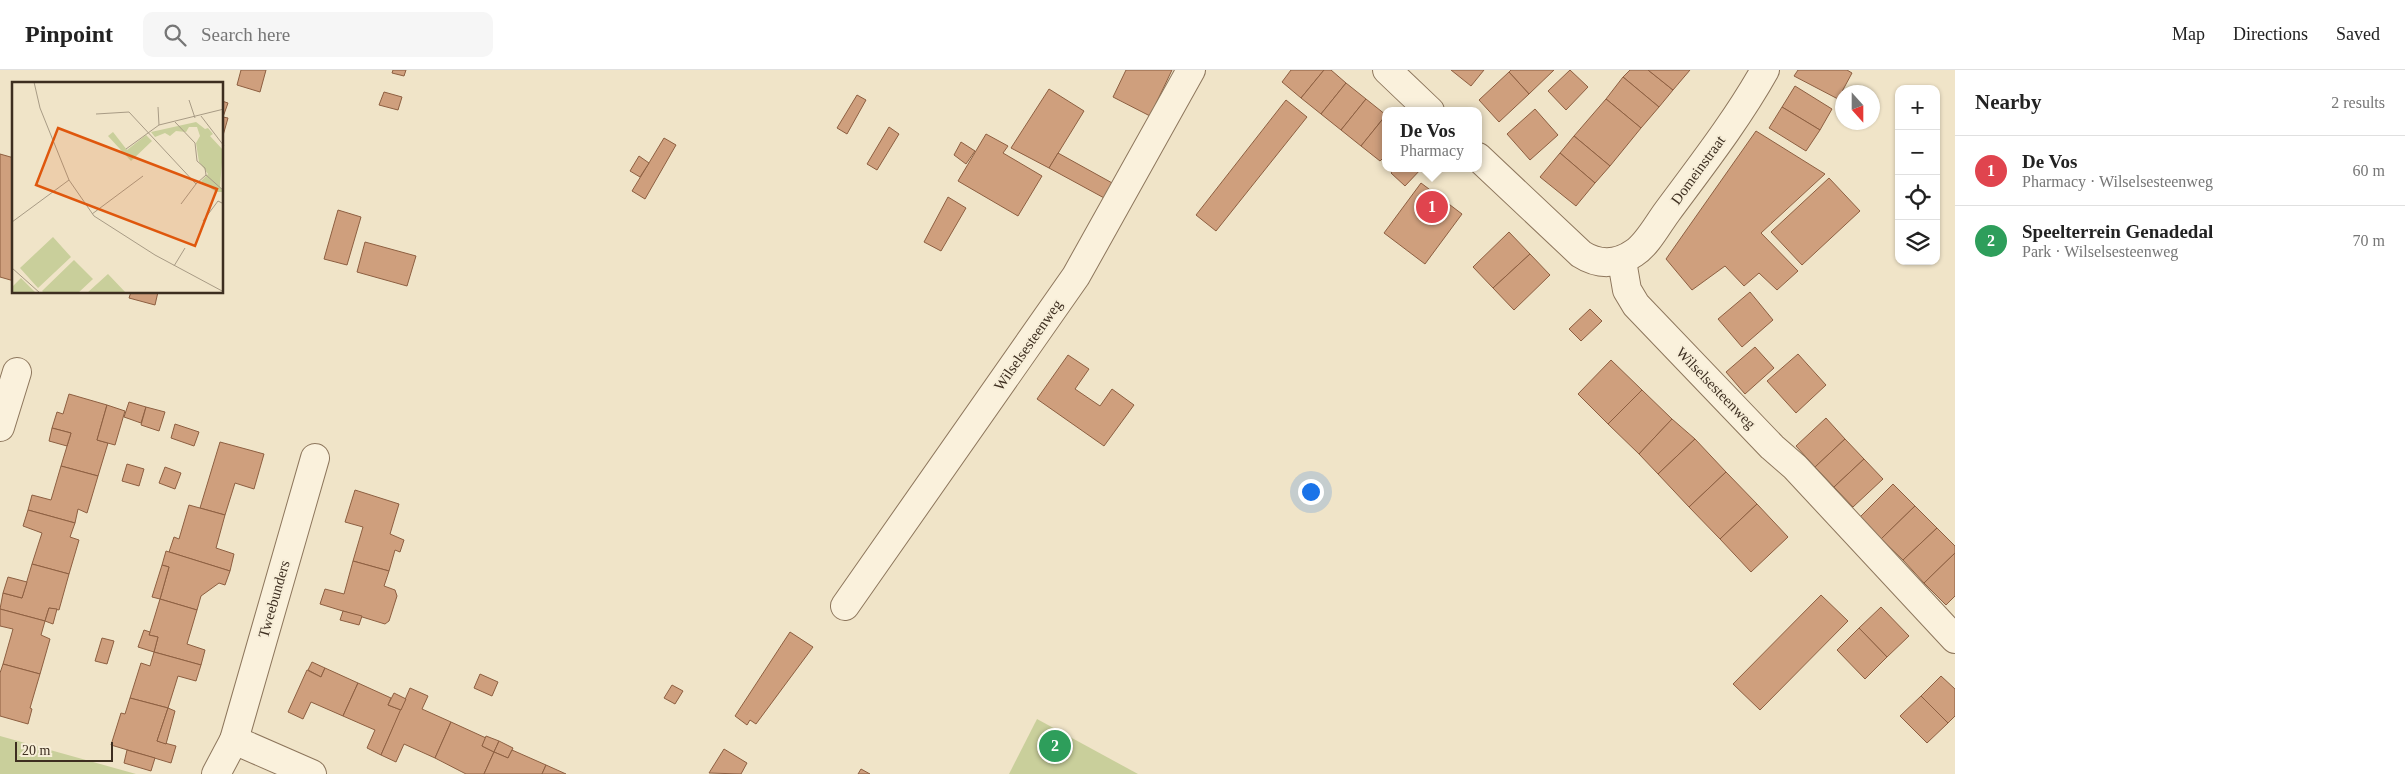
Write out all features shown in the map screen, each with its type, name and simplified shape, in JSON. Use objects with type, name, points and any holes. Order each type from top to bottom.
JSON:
[{"type":"street","name":"Wilselsesteenweg","points":[[845,606],[1076,276],[1191,70]]},
{"type":"street","points":[[1387,70],[1426,107]]},
{"type":"street","name":"Domeinstraat","points":[[1622,261],[1636,252],[1651,233],[1722,137],[1764,70]]},
{"type":"street","points":[[1482,161],[1580,254],[1589,260],[1600,262],[1622,261]]},
{"type":"street","name":"Wilselsesteenweg","points":[[1622,261],[1627,290],[1636,305],[1772,447],[1795,468],[1955,639]]},
{"type":"street","points":[[0,427],[17,372]]},
{"type":"street","name":"Tweebunders","points":[[216,774],[234,740],[315,458]]},
{"type":"street","points":[[234,740],[312,774]]},
{"type":"green space","points":[[1037,719],[1138,774],[1009,774]]},
{"type":"green space","points":[[0,736],[136,774],[0,774]]},
{"type":"building","points":[[241,70],[266,70],[260,92],[237,85]]},
{"type":"building","points":[[393,70],[406,70],[404,76],[392,73]]},
{"type":"building","points":[[1126,70],[1172,70],[1150,116],[1113,97]]},
{"type":"building","points":[[1291,70],[1324,70],[1301,98],[1282,82]]},
{"type":"building","points":[[1324,70],[1331,70],[1346,83],[1321,114],[1301,98]]},
{"type":"building","points":[[1451,70],[1484,70],[1471,86]]},
{"type":"building","points":[[1511,70],[1554,70],[1529,94],[1509,72]]},
{"type":"building","points":[[1570,70],[1588,87],[1566,110],[1548,91]]},
{"type":"building","points":[[1630,70],[1648,70],[1673,90],[1659,107],[1623,77]]},
{"type":"building","points":[[1648,70],[1690,70],[1673,90]]},
{"type":"building","points":[[1798,70],[1847,70],[1852,73],[1846,85],[1835,85],[1835,97],[1794,76]]},
{"type":"building","points":[[1509,72],[1529,94],[1499,122],[1479,100]]},
{"type":"building","points":[[1623,77],[1659,107],[1641,128],[1606,99]]},
{"type":"building","points":[[1346,83],[1366,99],[1341,130],[1321,114]]},
{"type":"building","points":[[1795,86],[1832,109],[1820,130],[1782,107]]},
{"type":"building","points":[[1049,89],[1084,111],[1049,168],[1011,148]]},
{"type":"building","points":[[384,92],[402,97],[398,110],[379,105]]},
{"type":"building","points":[[857,95],[866,100],[847,134],[837,128]]},
{"type":"building","points":[[1366,99],[1382,112],[1382,120],[1361,146],[1341,130]]},
{"type":"building","points":[[1606,99],[1641,128],[1610,166],[1574,136]]},
{"type":"building","points":[[1286,100],[1307,117],[1216,231],[1196,215]]},
{"type":"building","points":[[224,102],[228,103],[224,114]]},
{"type":"building","points":[[1782,107],[1820,130],[1806,151],[1769,128]]},
{"type":"building","points":[[1535,109],[1558,135],[1530,160],[1507,134]]},
{"type":"building","points":[[224,117],[228,118],[224,132]]},
{"type":"building","points":[[1382,120],[1382,159],[1380,161],[1361,146]]},
{"type":"building","points":[[889,127],[899,134],[877,170],[867,164]]},
{"type":"building","points":[[1756,131],[1825,174],[1761,233],[1798,271],[1777,290],[1759,273],[1744,286],[1725,266],[1692,290],[1666,259]]},
{"type":"building","points":[[986,134],[1008,146],[1003,153],[1042,176],[1018,216],[958,181]]},
{"type":"building","points":[[1574,136],[1610,166],[1595,183],[1560,153]]},
{"type":"building","points":[[664,138],[676,145],[645,199],[632,191]]},
{"type":"building","points":[[961,142],[975,151],[966,164],[954,155]]},
{"type":"building","points":[[1058,153],[1114,184],[1106,199],[1049,168]]},
{"type":"building","points":[[1560,153],[1595,183],[1576,206],[1540,177]]},
{"type":"building","points":[[0,154],[12,157],[12,280],[0,277]]},
{"type":"building","points":[[639,156],[649,163],[640,177],[630,171]]},
{"type":"building","points":[[1392,172],[1418,172],[1405,186]]},
{"type":"building","points":[[1829,178],[1860,211],[1802,265],[1771,232]]},
{"type":"building","points":[[1421,183],[1462,214],[1425,264],[1384,233]]},
{"type":"building","points":[[948,197],[966,208],[941,251],[924,242]]},
{"type":"building","points":[[338,210],[361,217],[347,265],[324,259]]},
{"type":"building","points":[[1509,232],[1530,254],[1493,288],[1473,267]]},
{"type":"building","points":[[365,242],[416,256],[407,286],[357,272]]},
{"type":"building","points":[[1530,254],[1550,275],[1514,310],[1493,288]]},
{"type":"building","points":[[1750,292],[1773,320],[1742,347],[1718,319]]},
{"type":"building","points":[[130,294],[158,294],[155,305],[129,298]]},
{"type":"building","points":[[1590,309],[1602,321],[1581,341],[1569,329]]},
{"type":"building","points":[[1755,347],[1774,368],[1745,394],[1726,372]]},
{"type":"building","points":[[1798,354],[1826,385],[1796,413],[1767,381]]},
{"type":"building","points":[[1068,355],[1089,369],[1075,389],[1100,406],[1112,389],[1134,405],[1104,446],[1037,399]]},
{"type":"building","points":[[1611,360],[1642,390],[1608,424],[1578,394]]},
{"type":"building","points":[[1642,390],[1672,419],[1639,454],[1608,424]]},
{"type":"building","points":[[69,394],[107,405],[97,440],[108,443],[98,476],[61,466],[71,433],[52,428],[57,412],[63,414]]},
{"type":"building","points":[[129,402],[146,407],[141,423],[124,417]]},
{"type":"building","points":[[107,405],[125,411],[115,445],[97,440]]},
{"type":"building","points":[[146,407],[165,412],[159,431],[141,425]]},
{"type":"building","points":[[1826,418],[1845,439],[1815,467],[1796,446]]},
{"type":"building","points":[[1672,419],[1695,439],[1658,474],[1639,454]]},
{"type":"building","points":[[175,424],[199,432],[194,446],[171,438]]},
{"type":"building","points":[[52,428],[71,433],[67,446],[49,441]]},
{"type":"building","points":[[1695,439],[1726,472],[1689,507],[1658,474]]},
{"type":"building","points":[[1845,439],[1864,459],[1834,487],[1815,467]]},
{"type":"building","points":[[220,442],[264,454],[254,489],[235,483],[225,515],[200,508]]},
{"type":"building","points":[[1864,459],[1883,479],[1853,507],[1834,487]]},
{"type":"building","points":[[127,464],[144,469],[139,486],[122,481]]},
{"type":"building","points":[[61,466],[98,476],[87,513],[78,509],[75,523],[28,510],[32,495],[51,500]]},
{"type":"building","points":[[165,467],[181,473],[175,489],[159,483]]},
{"type":"building","points":[[1726,472],[1757,504],[1720,539],[1689,507]]},
{"type":"building","points":[[1893,484],[1915,506],[1881,539],[1860,517]]},
{"type":"building","points":[[355,490],[399,504],[390,534],[404,540],[400,552],[395,550],[389,571],[353,561],[363,527],[345,522]]},
{"type":"building","points":[[1757,504],[1788,537],[1751,572],[1720,539]]},
{"type":"building","points":[[189,505],[225,515],[216,548],[234,554],[230,571],[169,552],[174,537],[179,539]]},
{"type":"building","points":[[1915,506],[1937,528],[1903,560],[1881,539]]},
{"type":"building","points":[[28,510],[75,523],[70,537],[79,540],[69,574],[32,564],[42,533],[23,526]]},
{"type":"building","points":[[1937,528],[1955,546],[1955,553],[1924,583],[1903,560]]},
{"type":"building","points":[[166,551],[230,571],[225,585],[219,583],[201,596],[197,610],[160,599],[169,567],[162,565]]},
{"type":"building","points":[[1955,553],[1955,596],[1946,605],[1924,583]]},
{"type":"building","points":[[353,561],[389,571],[384,586],[395,590],[397,596],[389,621],[385,624],[320,604],[325,589],[344,594]]},
{"type":"building","points":[[32,564],[69,574],[59,610],[49,608],[45,621],[0,609],[3,593],[22,598]]},
{"type":"building","points":[[162,565],[169,567],[160,599],[152,597]]},
{"type":"building","points":[[8,577],[27,582],[22,598],[3,593]]},
{"type":"building","points":[[1821,595],[1848,621],[1760,710],[1733,684]]},
{"type":"building","points":[[160,599],[197,610],[187,644],[205,650],[201,665],[154,652],[158,637],[149,635]]},
{"type":"building","points":[[1881,607],[1909,636],[1887,657],[1859,628]]},
{"type":"building","points":[[49,608],[57,609],[53,624],[45,621]]},
{"type":"building","points":[[0,609],[45,621],[41,635],[50,639],[40,674],[3,664],[13,629],[0,626]]},
{"type":"building","points":[[343,611],[362,616],[359,625],[340,620]]},
{"type":"building","points":[[1859,628],[1887,657],[1865,679],[1837,650]]},
{"type":"building","points":[[144,630],[150,632],[149,635],[158,637],[154,652],[138,647]]},
{"type":"building","points":[[790,632],[813,647],[756,724],[750,720],[747,725],[735,716]]},
{"type":"building","points":[[102,638],[114,641],[107,664],[95,661]]},
{"type":"building","points":[[154,652],[201,665],[196,681],[178,676],[168,708],[130,698],[141,663],[150,666]]},
{"type":"building","points":[[312,662],[325,668],[321,677],[308,670]]},
{"type":"building","points":[[3,664],[40,674],[30,708],[32,709],[28,724],[0,716],[0,673]]},
{"type":"building","points":[[325,668],[358,683],[343,716],[311,702],[303,719],[288,712],[307,670],[321,677]]},
{"type":"building","points":[[480,674],[498,682],[492,696],[474,688]]},
{"type":"building","points":[[1941,676],[1955,689],[1955,716],[1948,723],[1921,696]]},
{"type":"building","points":[[358,683],[391,698],[388,705],[401,710],[381,755],[367,748],[375,730],[343,716]]},
{"type":"building","points":[[672,685],[683,691],[675,704],[664,698]]},
{"type":"building","points":[[410,688],[428,696],[422,709],[451,722],[435,758],[404,744],[396,762],[381,755]]},
{"type":"building","points":[[394,693],[406,699],[401,710],[388,705]]},
{"type":"building","points":[[1921,696],[1948,723],[1927,743],[1900,716]]},
{"type":"building","points":[[130,698],[168,708],[157,741],[176,746],[171,763],[111,745],[121,713],[125,714]]},
{"type":"building","points":[[168,708],[175,711],[166,744],[157,741]]},
{"type":"building","points":[[451,722],[486,738],[482,746],[494,752],[484,774],[466,774],[435,758]]},
{"type":"building","points":[[486,736],[499,741],[494,752],[482,746]]},
{"type":"building","points":[[499,741],[513,748],[508,758],[494,752]]},
{"type":"building","points":[[724,749],[747,763],[741,774],[709,773]]},
{"type":"building","points":[[127,750],[155,758],[151,771],[124,763]]},
{"type":"building","points":[[512,750],[546,765],[542,774],[484,774],[494,752],[508,758]]},
{"type":"building","points":[[546,765],[566,774],[542,774]]},
{"type":"building","points":[[861,769],[870,774],[858,774]]},
{"type":"place","name":"De Vos","points":[[1432,207]]},
{"type":"place","name":"Speelterrein Genadedal","points":[[1055,746]]}]
